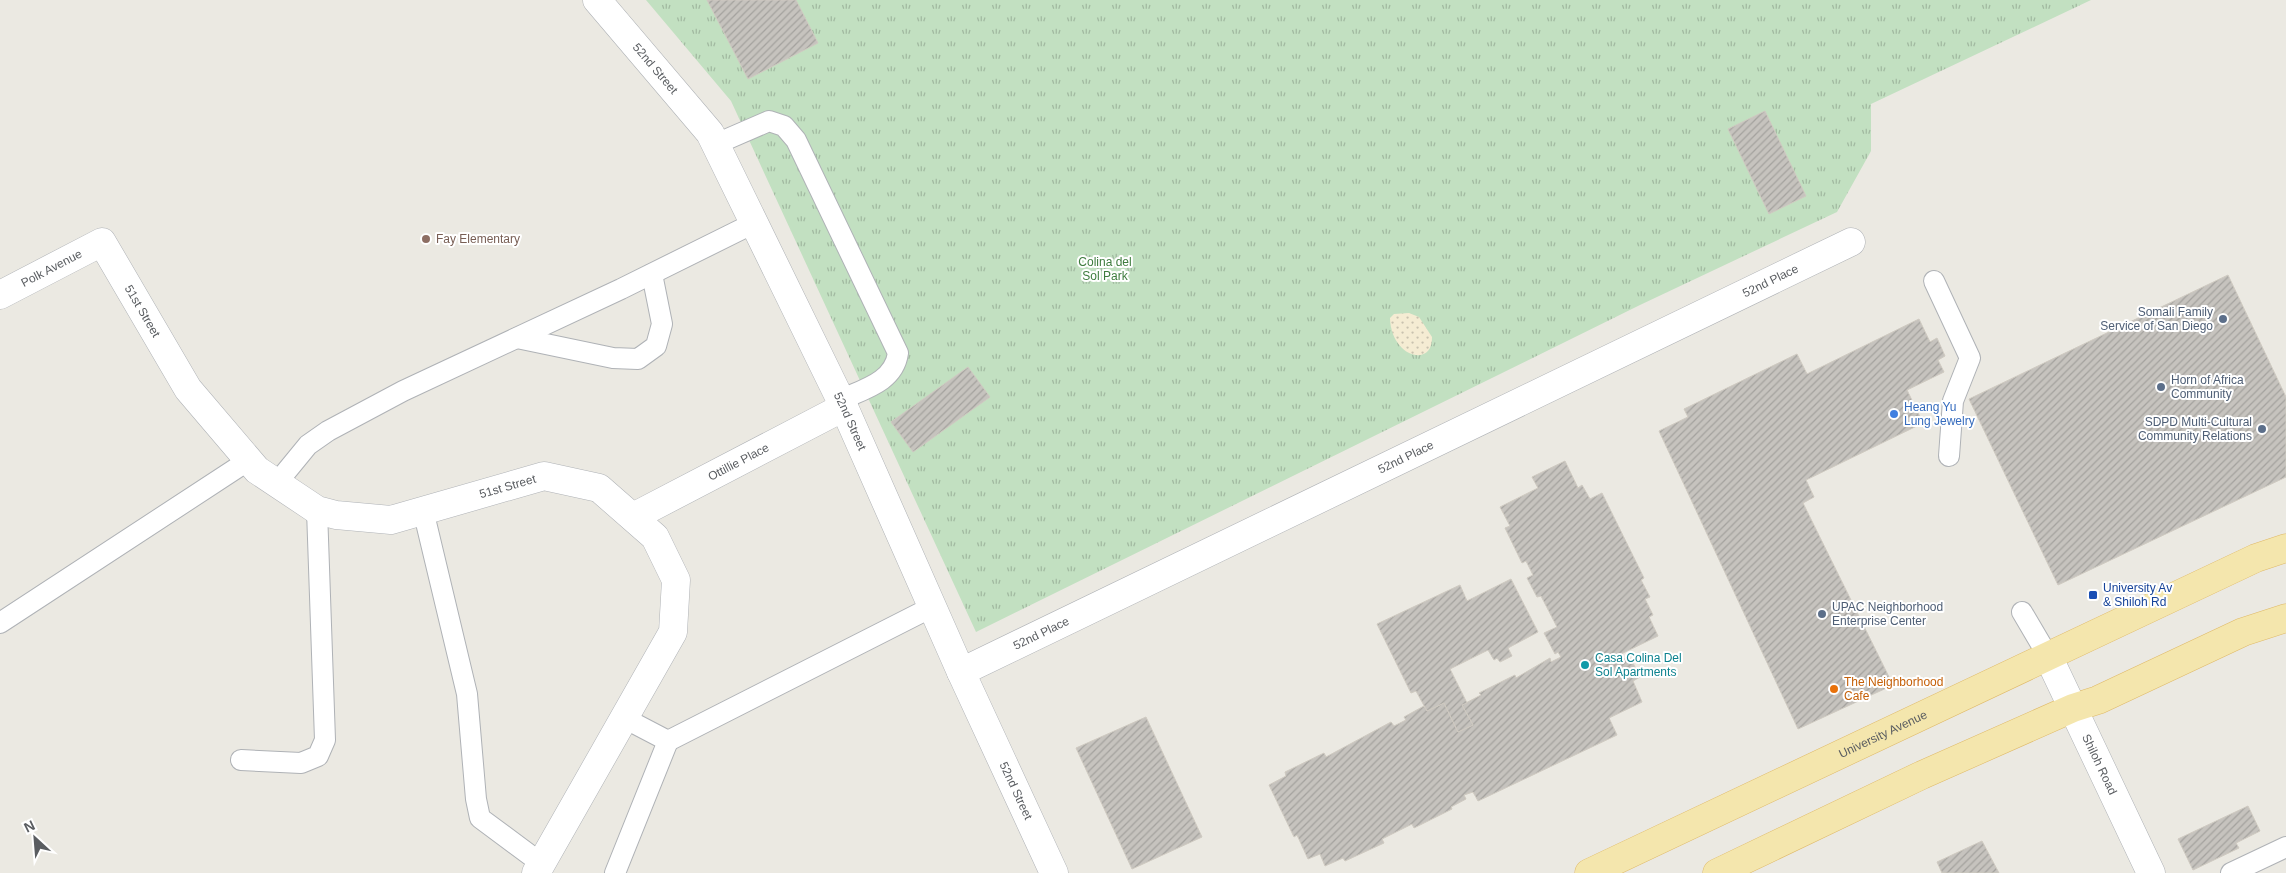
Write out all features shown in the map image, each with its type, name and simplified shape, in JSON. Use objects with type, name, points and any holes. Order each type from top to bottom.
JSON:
[{"type":"main road","name":"University Avenue","points":[[1589,873],[2256,558],[2286,548]]},
{"type":"main road","points":[[1717,873],[1922,776],[2073,708],[2098,700],[2243,632],[2286,618]]},
{"type":"street","name":"52nd Street","points":[[597,0],[710,133],[716,144],[842,403],[961,672],[1054,873]]},
{"type":"street","name":"Polk Avenue","points":[[0,295],[102,242]]},
{"type":"street","name":"51st Street","points":[[102,242],[188,389],[257,470],[317,510],[336,515],[391,520],[544,476],[599,488],[655,537],[676,580],[673,632],[539,868]]},
{"type":"street","name":"52nd Place","points":[[961,672],[1851,242]]},
{"type":"street","name":"Ottillie Place","points":[[633,517],[842,403]]},
{"type":"street","name":"Shiloh Road","points":[[2048,656],[2151,873]]},
{"type":"lane","points":[[716,144],[769,122],[784,126],[796,140],[898,353],[897,366],[883,380],[842,403]]},
{"type":"lane","points":[[276,484],[308,445],[328,431],[403,392],[652,274],[754,223]]},
{"type":"lane","points":[[517,338],[613,358],[638,359],[656,346],[662,324],[652,274]]},
{"type":"lane","points":[[1934,280],[1970,358],[1953,401],[1949,456]]},
{"type":"lane","points":[[0,623],[249,460]]},
{"type":"lane","points":[[241,760],[301,763],[318,756],[325,740],[317,510]]},
{"type":"lane","points":[[423,510],[467,694],[476,800],[480,818],[539,868]]},
{"type":"lane","points":[[615,873],[668,741],[932,607]]},
{"type":"lane","points":[[2022,612],[2048,656]]},
{"type":"lane","points":[[624,718],[668,741]]},
{"type":"lane","points":[[2231,873],[2286,847]]},
{"type":"green space","name":"Colina del Sol Park","points":[[646,0],[2091,0],[1871,104],[1871,151],[1837,212],[1640,305],[976,632],[731,101]]},
{"type":"sand","points":[[1409,313],[1419,317],[1432,337],[1431,347],[1426,353],[1419,355],[1404,350],[1392,332],[1390,318],[1394,314]]},
{"type":"building","points":[[707,0],[796,0],[818,43],[748,79]]},
{"type":"building","points":[[1765,111],[1806,196],[1769,214],[1728,129]]},
{"type":"building","points":[[2228,275],[2286,397],[2286,477],[2058,585],[1969,399]]},
{"type":"building","points":[[1919,319],[1930,342],[1937,338],[1945,356],[1938,360],[1944,372],[1907,390],[1923,423],[1806,480],[1814,497],[1803,503],[1893,685],[1798,729],[1659,431],[1688,417],[1684,409],[1797,354],[1807,374]]},
{"type":"building","points":[[968,367],[990,397],[913,452],[891,422]]},
{"type":"building","name":"Casa Colina Del Sol Apartments","points":[[1565,461],[1578,488],[1582,485],[1590,499],[1602,493],[1644,578],[1641,580],[1650,597],[1645,599],[1653,615],[1649,617],[1658,636],[1621,654],[1624,659],[1631,659],[1640,677],[1633,681],[1642,702],[1609,718],[1617,735],[1478,801],[1473,792],[1464,795],[1466,799],[1451,807],[1452,809],[1414,828],[1412,824],[1382,839],[1384,843],[1345,861],[1343,858],[1325,866],[1320,854],[1308,859],[1297,835],[1294,837],[1269,785],[1286,776],[1285,772],[1324,753],[1326,757],[1391,722],[1394,726],[1406,720],[1404,717],[1424,706],[1427,711],[1444,703],[1458,732],[1473,725],[1462,705],[1481,695],[1479,693],[1515,675],[1516,678],[1550,658],[1551,662],[1561,657],[1558,652],[1555,654],[1544,633],[1557,627],[1541,596],[1537,597],[1527,578],[1533,575],[1526,561],[1522,563],[1505,528],[1510,526],[1500,507],[1538,488],[1532,477]]},
{"type":"building","points":[[1511,579],[1538,632],[1508,648],[1512,656],[1500,662],[1497,658],[1494,660],[1488,650],[1450,669],[1467,703],[1462,705],[1473,725],[1458,732],[1444,703],[1427,711],[1416,691],[1411,693],[1377,624],[1460,585],[1467,601]]},
{"type":"building","points":[[1146,717],[1202,837],[1132,869],[1076,748]]},
{"type":"building","points":[[2248,806],[2260,831],[2236,843],[2239,848],[2193,870],[2178,839]]},
{"type":"building","points":[[1982,841],[1999,873],[1942,873],[1937,862]]},
{"type":"place","name":"Fay Elementary","points":[[426,239]]},
{"type":"place","name":"Somali Family Service of San Diego","points":[[2223,319]]},
{"type":"place","name":"Horn of Africa Community","points":[[2161,387]]},
{"type":"place","name":"Heang Yu Lung Jewelry","points":[[1894,414]]},
{"type":"place","name":"SDPD Multi-Cultural Community Relations","points":[[2262,429]]},
{"type":"place","name":"University Av & Shiloh Rd","points":[[2093,595]]},
{"type":"place","name":"UPAC Neighborhood Enterprise Center","points":[[1822,614]]},
{"type":"place","name":"Casa Colina Del Sol Apartments","points":[[1585,665]]},
{"type":"place","name":"The Neighborhood Cafe","points":[[1834,689]]}]
